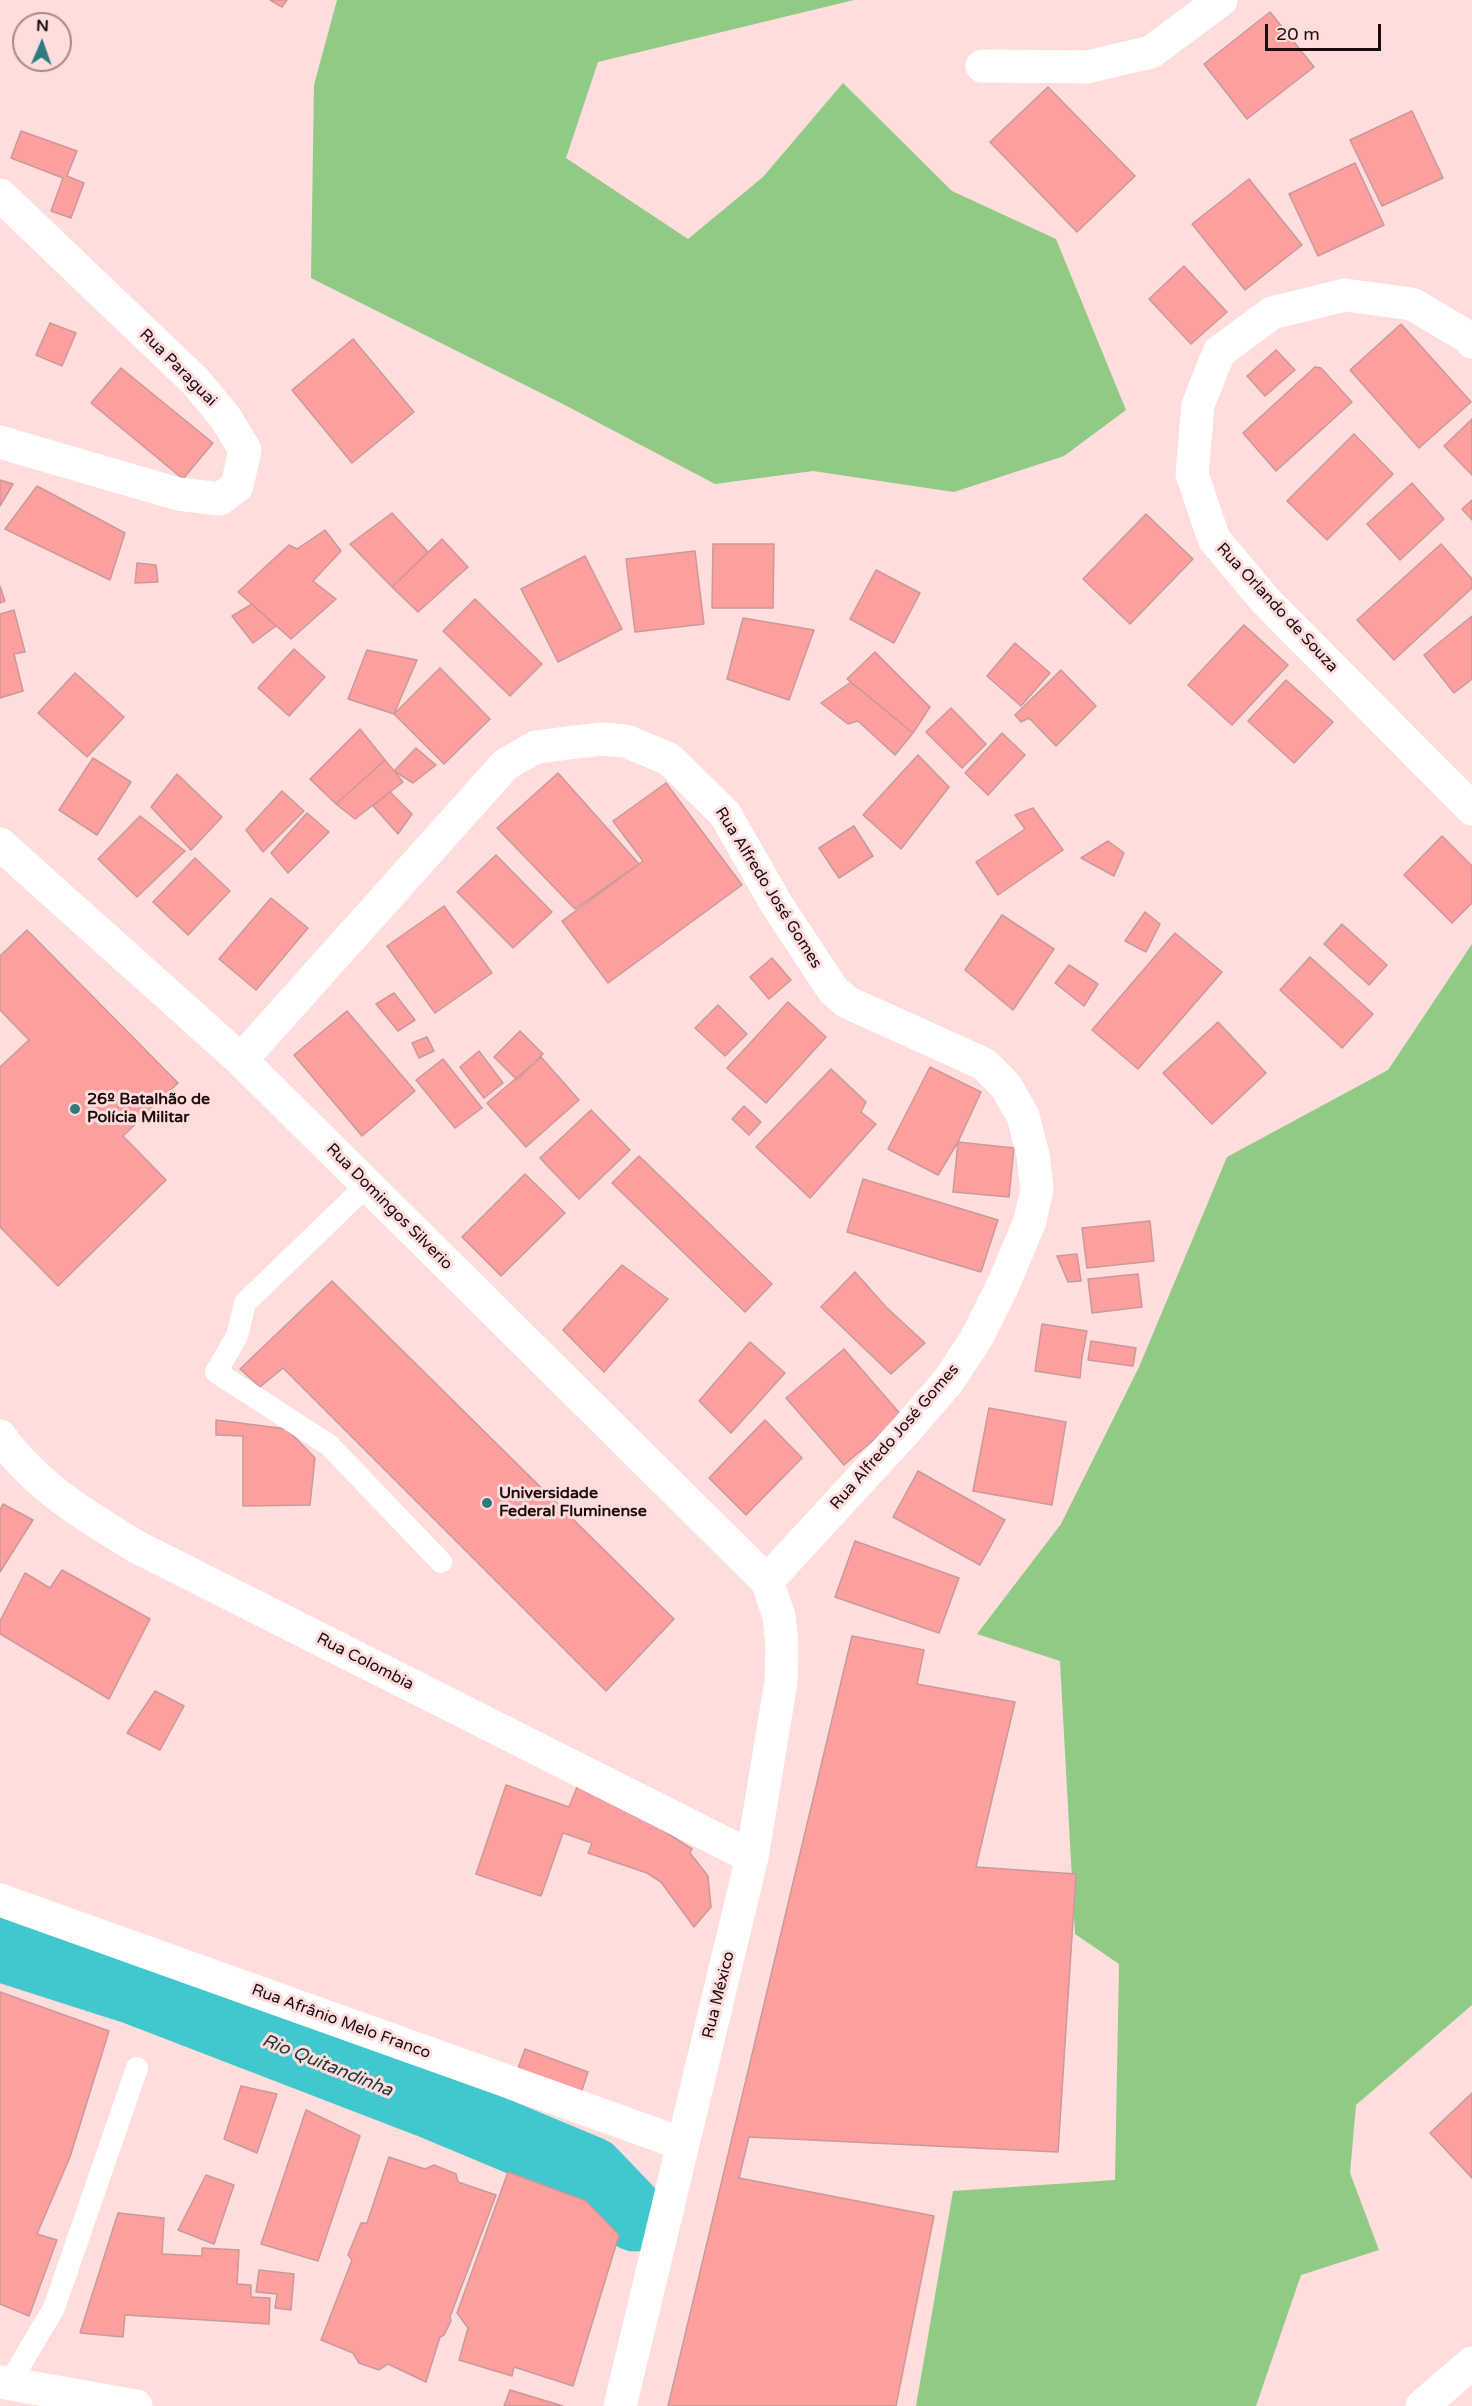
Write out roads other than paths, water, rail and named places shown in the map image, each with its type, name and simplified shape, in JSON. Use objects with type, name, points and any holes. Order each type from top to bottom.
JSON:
[{"type":"street","points":[[982,66],[1087,67],[1151,52],[1221,0]]},
{"type":"street","name":"Rua Paraguai","points":[[0,195],[195,381],[225,417],[245,450],[237,486],[220,499],[178,494],[0,442]]},
{"type":"street","name":"Rua Orlando de Souza","points":[[1472,342],[1468,337],[1412,304],[1345,295],[1272,313],[1219,352],[1198,405],[1192,474],[1214,539],[1265,600],[1472,809]]},
{"type":"street","name":"Rua Alfredo José Gomes","points":[[241,1060],[506,764],[536,747],[602,739],[626,741],[669,759],[725,814],[783,915],[833,990],[847,1002],[984,1064],[1006,1086],[1023,1116],[1033,1155],[1037,1189],[1030,1221],[1008,1274],[976,1339],[949,1380],[767,1581]]},
{"type":"street","name":"Rua Domingos Silverio","points":[[0,844],[241,1060],[767,1581]]},
{"type":"street","name":"Rua Colombia","points":[[0,1436],[16,1459],[80,1512],[137,1547],[752,1857]]},
{"type":"street","name":"Rua México","points":[[620,2406],[752,1857],[781,1682],[783,1646],[780,1626],[767,1581]]},
{"type":"street","name":"Rua Afrânio Melo Franco","points":[[0,1900],[683,2144]]},
{"type":"street","points":[[1422,2406],[1472,2363]]},
{"type":"street","points":[[5,2383],[136,2406]]},
{"type":"lane","points":[[367,1185],[245,1303],[237,1336],[216,1372],[329,1445],[441,1562]]},
{"type":"lane","points":[[5,2383],[54,2308],[137,2068]]},
{"type":"waterway","name":"Rio Quitandinha","points":[[0,1947],[137,1991],[428,2103],[591,2171],[635,2217]]},
{"type":"place","name":"26º Batalhão de Polícia Militar","points":[[75,1109]]},
{"type":"place","name":"Universidade Federal Fluminense","points":[[487,1503]]}]
